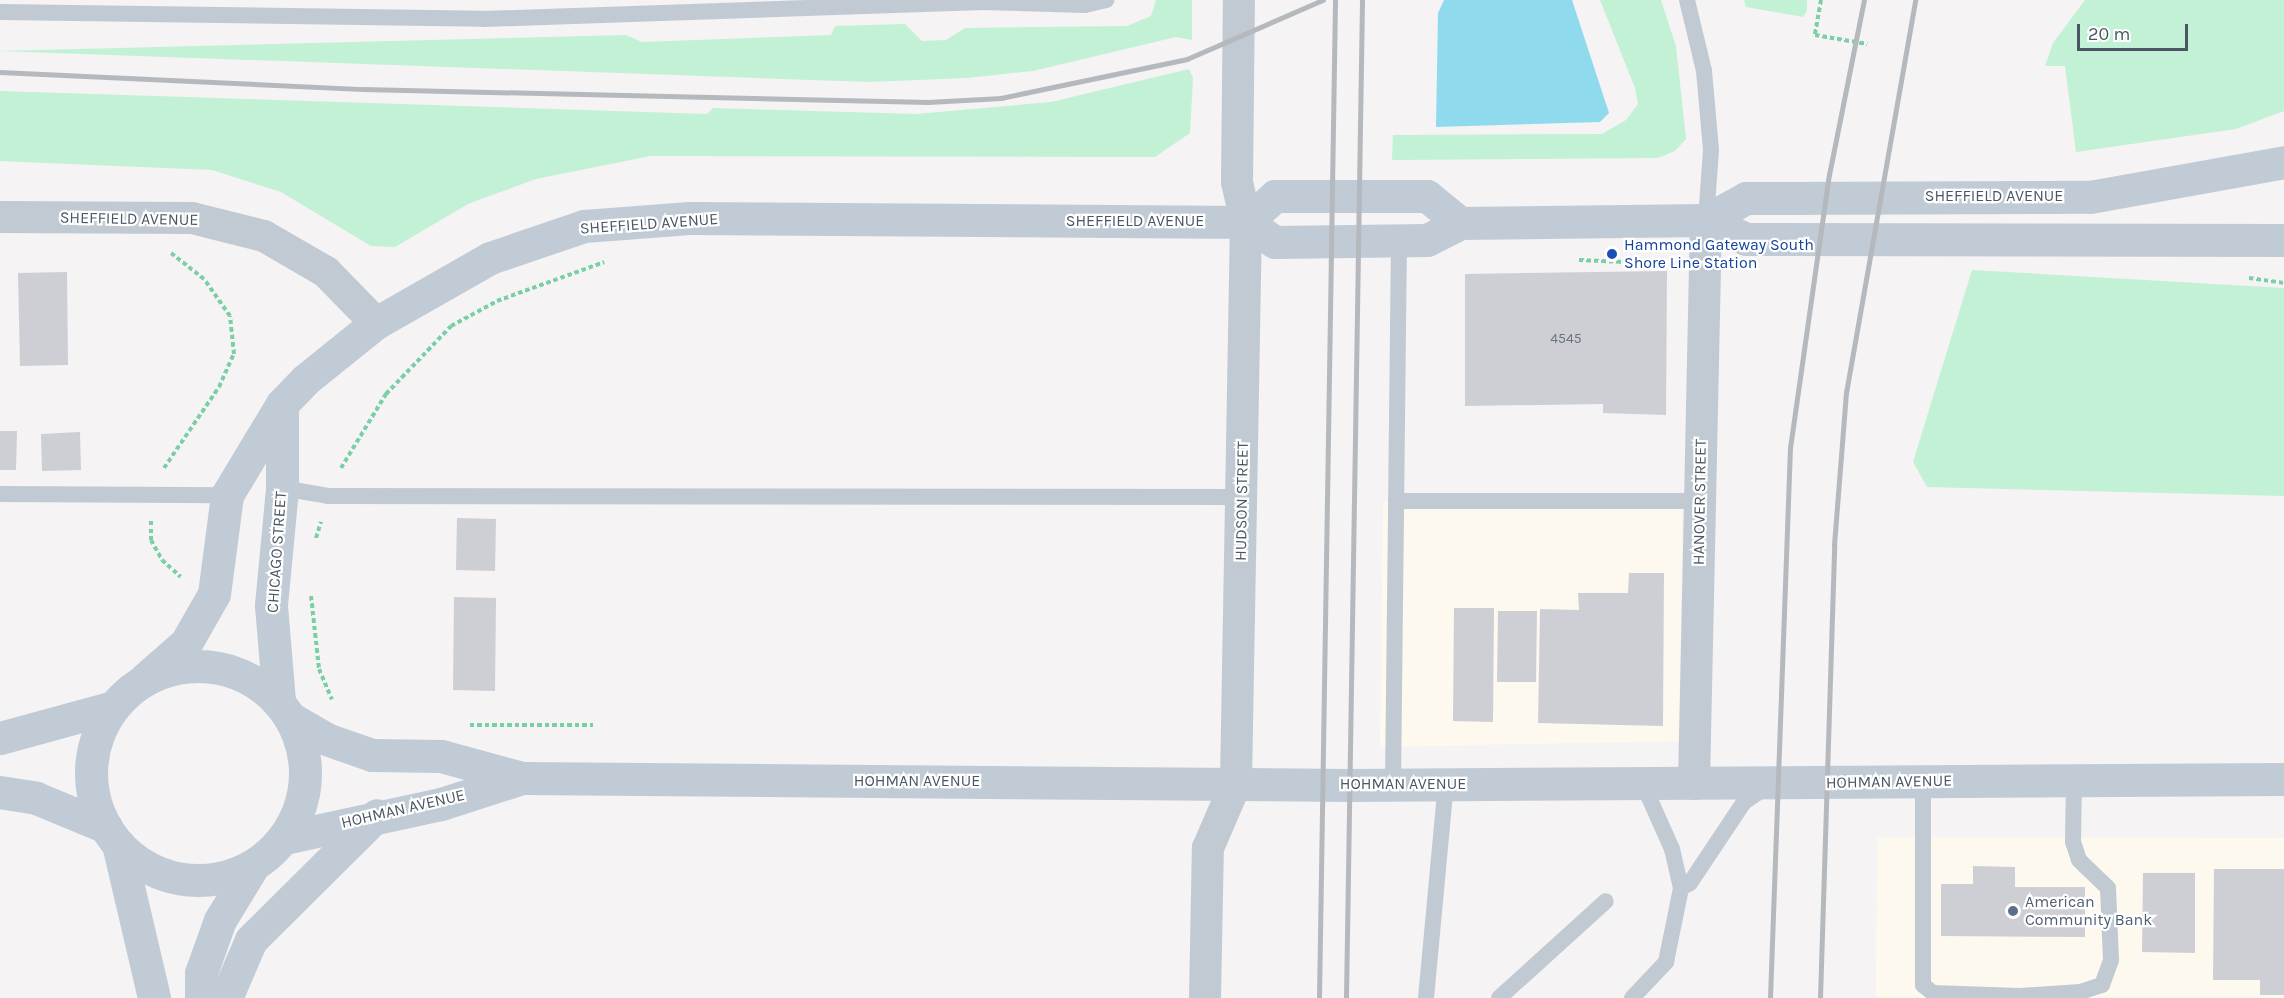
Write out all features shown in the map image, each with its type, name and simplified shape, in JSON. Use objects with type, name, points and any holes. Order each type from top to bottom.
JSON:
[{"type":"main road","name":"SHEFFIELD AVENUE","points":[[1706,220],[1746,198],[2090,197],[2284,162]]},
{"type":"main road","points":[[1246,222],[1275,196],[1427,196],[1460,223]]},
{"type":"main road","name":"SHEFFIELD AVENUE","points":[[376,323],[490,258],[584,226],[690,218],[1246,222],[1275,242],[1427,240],[1460,223],[1706,220],[1746,239],[2284,240]]},
{"type":"main road","points":[[154,998],[112,835],[94,797],[91,766],[94,745],[113,707],[186,643],[214,594],[227,495],[282,404],[376,323]]},
{"type":"main road","name":"CHICAGO STREET","points":[[282,404],[282,488],[271,605],[286,710]]},
{"type":"main road","points":[[144,679],[184,666],[226,668],[286,710],[306,779],[284,838],[253,866],[220,920],[201,973],[201,998]]},
{"type":"main road","points":[[0,738],[113,707]]},
{"type":"main road","name":"HOHMAN AVENUE","points":[[286,710],[326,739],[372,755],[441,756],[522,778],[1393,785],[2284,779]]},
{"type":"main road","name":"HOHMAN AVENUE","points":[[284,838],[378,814],[441,804],[522,778]]},
{"type":"main road","points":[[0,792],[36,798],[112,835],[142,864],[171,877],[213,880],[253,866]]},
{"type":"main road","points":[[226,998],[251,940],[378,814]]},
{"type":"street","name":"HUDSON STREET","points":[[1205,998],[1208,848],[1236,783],[1246,222],[1237,182],[1239,0]]},
{"type":"street","name":"SHEFFIELD AVENUE","points":[[0,217],[192,218],[264,236],[326,272],[376,323]]},
{"type":"street","name":"HANOVER STREET","points":[[1695,784],[1706,220]]},
{"type":"lane","points":[[0,12],[484,19],[984,2],[1085,5],[1106,0]]},
{"type":"lane","points":[[1687,0],[1705,82],[1711,150],[1706,220]]},
{"type":"lane","points":[[1393,785],[1399,240]]},
{"type":"lane","points":[[282,488],[329,496],[1242,497]]},
{"type":"lane","points":[[0,494],[227,495]]},
{"type":"lane","points":[[1396,501],[1700,501]]},
{"type":"lane","points":[[1923,781],[1923,985],[1933,993],[2020,996],[2080,992],[2102,985],[2111,960],[2108,888],[2079,860],[2073,842],[2074,780]]},
{"type":"lane","points":[[1681,888],[1690,883],[1744,802],[1771,783]]},
{"type":"lane","points":[[1426,998],[1446,784]]},
{"type":"lane","points":[[1632,998],[1666,962],[1681,888],[1672,849],[1643,784]]},
{"type":"lane","points":[[1499,998],[1606,901]]},
{"type":"path","points":[[1821,0],[1815,35],[1867,44]]},
{"type":"path","points":[[160,475],[219,387],[234,354],[231,316],[204,279],[162,245]]},
{"type":"path","points":[[334,479],[386,394],[451,326],[497,301],[608,261]]},
{"type":"path","points":[[314,548],[323,515]]},
{"type":"path","points":[[150,517],[151,540],[162,560],[190,584]]},
{"type":"path","points":[[311,592],[319,669],[332,700],[342,704]]},
{"type":"path","points":[[458,725],[593,725]]},
{"type":"shaded area","points":[[1383,501],[1682,501],[1680,741],[1380,747]]},
{"type":"shaded area","points":[[1877,837],[2284,838],[2284,998],[1876,998]]},
{"type":"green space","points":[[1156,0],[1192,0],[1192,40],[1176,37],[1033,71],[967,78],[869,82],[0,51],[626,35],[642,42],[831,35],[835,26],[905,24],[922,41],[946,40],[965,28],[1127,26],[1151,16]]},
{"type":"green space","points":[[1600,0],[1661,0],[1676,46],[1686,139],[1675,151],[1658,158],[1392,160],[1393,135],[1602,134],[1626,120],[1638,104],[1635,88]]},
{"type":"green space","points":[[1744,0],[1807,0],[1807,11],[1803,17],[1746,7]]},
{"type":"green space","points":[[2085,0],[2284,0],[2284,111],[2236,129],[2076,152],[2065,66],[2045,66],[2053,43]]},
{"type":"green space","points":[[1189,69],[1193,78],[1190,133],[1155,157],[651,156],[536,179],[468,204],[395,247],[371,246],[281,192],[212,170],[0,161],[0,91],[707,114],[713,108],[916,114],[1051,102]]},
{"type":"green space","points":[[1972,270],[2284,288],[2284,496],[1927,487],[1913,462]]},
{"type":"water","points":[[1444,0],[1572,0],[1609,113],[1600,122],[1436,127],[1438,13]]},
{"type":"building","points":[[1667,271],[1666,415],[1603,413],[1603,404],[1465,406],[1465,274]]},
{"type":"building","points":[[67,272],[68,365],[20,366],[18,273]]},
{"type":"building","points":[[0,431],[17,431],[16,470],[0,470]]},
{"type":"building","points":[[80,432],[81,470],[42,471],[41,434]]},
{"type":"building","points":[[457,518],[496,519],[495,571],[456,570]]},
{"type":"building","points":[[1629,573],[1664,573],[1663,726],[1538,723],[1540,609],[1579,610],[1578,593],[1628,593]]},
{"type":"building","points":[[454,597],[496,598],[495,691],[453,690]]},
{"type":"building","points":[[1454,608],[1494,608],[1493,722],[1453,721]]},
{"type":"building","points":[[1498,611],[1537,611],[1536,682],[1497,682]]},
{"type":"building","name":"American Community Bank","points":[[1973,866],[2015,867],[2015,887],[2085,887],[2085,937],[1941,936],[1941,884],[1973,884]]},
{"type":"building","points":[[2214,869],[2284,869],[2284,995],[2260,995],[2260,980],[2213,980]]},
{"type":"building","points":[[2143,873],[2195,873],[2195,953],[2142,952]]},
{"type":"railway","points":[[0,72],[363,89],[928,102],[1001,98],[1187,59],[1323,0]]},
{"type":"railway","points":[[1319,998],[1335,0]]},
{"type":"railway","points":[[1346,998],[1362,0]]},
{"type":"railway","points":[[1770,998],[1790,448],[1829,175],[1864,0]]},
{"type":"railway","points":[[1820,998],[1834,545],[1846,393],[1915,0]]},
{"type":"place","name":"Hammond Gateway South Shore Line Station","points":[[1612,254]]},
{"type":"place","name":"American Community Bank","points":[[2013,911]]}]
